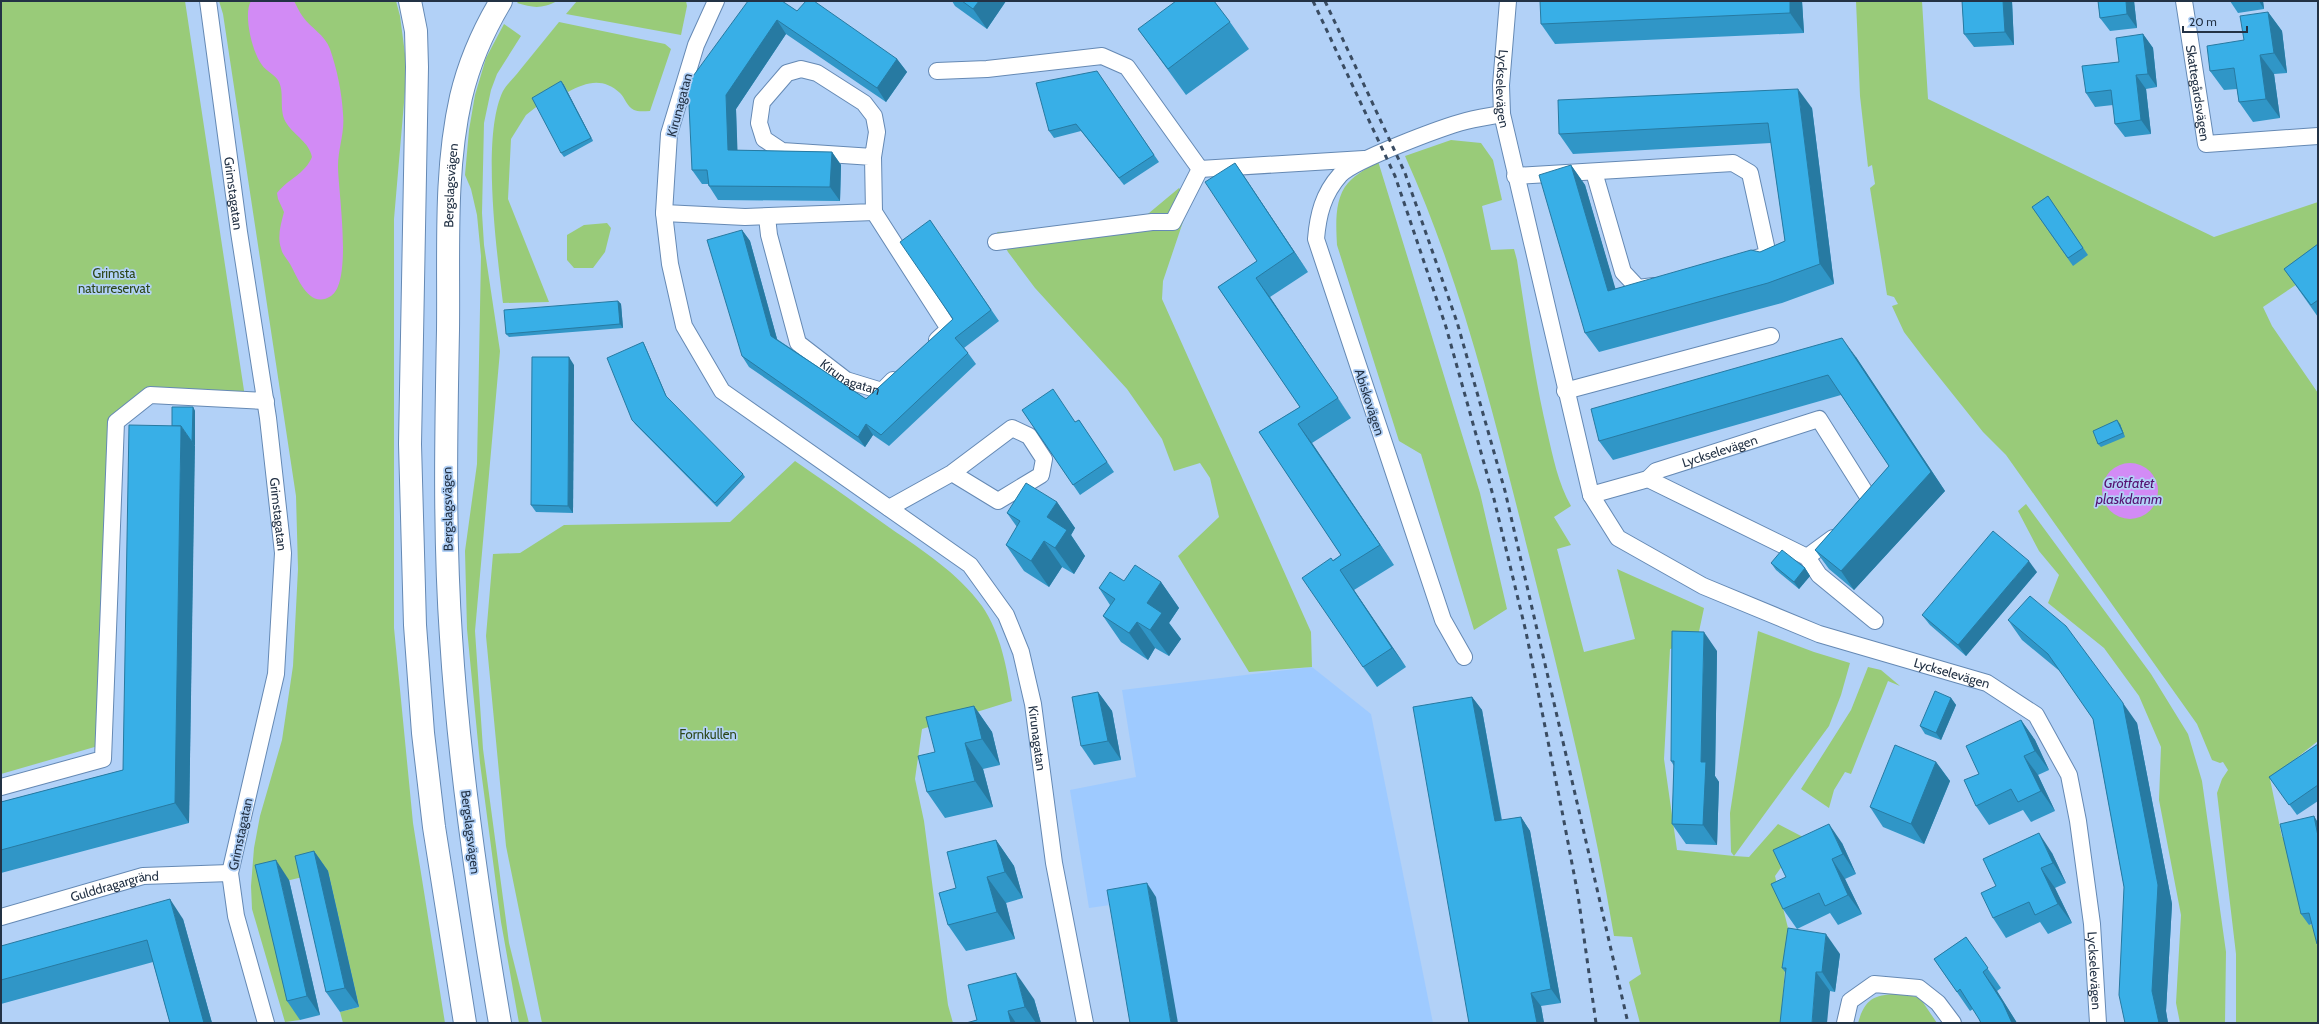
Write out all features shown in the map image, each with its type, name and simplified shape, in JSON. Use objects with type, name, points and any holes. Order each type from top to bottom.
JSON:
[{"type":"main road","points":[[410,1],[416,31],[417,67],[410,444],[415,625],[434,827],[465,1023]]},
{"type":"main road","name":"Bergslagsvägen","points":[[500,1],[485,30],[470,67],[461,97],[452,160],[446,436],[450,612],[458,726],[482,917],[500,1023]]},
{"type":"street","name":"Grimstagatan","points":[[208,1],[239,232],[266,401],[283,553],[276,674],[230,873],[236,916],[266,1023]]},
{"type":"street","name":"Kirunagatan","points":[[715,1],[696,45],[669,134],[664,213],[670,264],[684,326],[722,391],[970,565],[1006,615],[1021,652],[1042,758],[1054,863],[1085,1023]]},
{"type":"street","name":"Lyckselevägen","points":[[1508,1],[1501,84],[1502,114],[1565,391],[1591,495],[1618,538],[1703,586],[1818,634],[1987,683],[2036,715],[2069,775],[2078,821],[2092,924],[2098,1023]]},
{"type":"street","name":"Skattegårdsvägen","points":[[2184,1],[2206,144],[2318,136]]},
{"type":"street","points":[[937,71],[987,69],[1102,56],[1127,67],[1200,169],[1172,222],[1152,222],[996,242]]},
{"type":"street","points":[[873,157],[782,151],[764,139],[759,124],[762,102],[787,73],[802,69],[817,73],[864,103],[874,116],[877,132],[873,157],[874,212],[949,329],[927,350]]},
{"type":"street","name":"Abiskovägen","points":[[1464,658],[1443,620],[1316,239],[1317,221],[1324,197],[1341,174],[1367,159],[1465,122],[1502,114]]},
{"type":"street","name":"Abiskovägen","points":[[1200,169],[1367,159]]},
{"type":"street","points":[[1515,176],[1733,163],[1750,173],[1768,255],[1737,264]]},
{"type":"street","points":[[1594,172],[1623,272],[1638,288],[1669,284]]},
{"type":"street","points":[[664,213],[767,217],[874,212]]},
{"type":"street","name":"Kirunagatan","points":[[767,217],[769,235],[798,343],[846,380],[882,391],[904,370]]},
{"type":"street","points":[[1565,391],[1771,336]]},
{"type":"street","points":[[1,786],[103,758],[116,422],[150,395],[266,401]]},
{"type":"street","name":"Lyckselevägen","points":[[1591,495],[1648,479],[1656,471],[1819,419],[1870,500],[1848,528],[1807,557]]},
{"type":"street","points":[[889,508],[952,473],[1012,428],[1029,436],[1044,459],[1041,475],[998,501],[952,473]]},
{"type":"street","points":[[1648,479],[1807,557],[1819,575],[1875,621]]},
{"type":"street","name":"Gulddragargränd","points":[[1,917],[143,876],[230,873]]},
{"type":"street","points":[[1845,1023],[1850,1001],[1874,984],[1919,988],[1938,1003],[1953,1023]]},
{"type":"shaded area","points":[[1312,667],[1371,714],[1433,1023],[1178,1023],[1117,904],[1089,908],[1070,790],[1136,777],[1122,690]]},
{"type":"green space","name":"Grimsta naturreservat","points":[[1,1],[185,1],[245,397],[141,395],[117,414],[98,746],[1,774]]},
{"type":"green space","points":[[219,1],[396,1],[400,16],[405,54],[405,91],[394,219],[394,628],[413,823],[445,1023],[343,1023],[340,1012],[359,1007],[328,871],[269,885],[300,1020],[285,1022],[252,909],[251,886],[254,848],[260,816],[282,740],[293,666],[298,569],[296,496],[223,14]]},
{"type":"green space","points":[[519,1],[557,1],[537,7],[517,3]]},
{"type":"green space","points":[[577,1],[686,1],[687,6],[681,35],[566,14]]},
{"type":"green space","points":[[1856,1],[1922,1],[1928,99],[2214,237],[2318,202],[2318,270],[2263,307],[2272,326],[2318,393],[2318,741],[2270,779],[2282,837],[2289,838],[2309,925],[2316,924],[2318,930],[2318,1023],[2236,1023],[2236,954],[2217,793],[2222,779],[2228,770],[2223,762],[2220,763],[2212,760],[2197,724],[2006,455],[1983,432],[1904,332],[1892,306],[1898,304],[1894,297],[1887,295],[1870,188],[1875,184],[1872,165],[1868,167],[1860,96]]},
{"type":"green space","points":[[559,22],[665,44],[671,49],[650,111],[634,110],[614,88],[601,83],[594,83],[581,86],[568,92],[564,85],[526,115],[511,139],[508,199],[549,302],[503,303],[492,195],[493,136],[496,111],[505,88]]},
{"type":"green space","points":[[504,24],[521,36],[497,74],[491,90],[484,123],[482,213],[484,245],[500,351],[475,631],[483,749],[509,943],[529,1023],[519,1023],[501,922],[480,763],[467,629],[465,551],[477,464],[481,256],[477,215],[471,189],[465,175],[469,130],[475,95],[486,58]]},
{"type":"green space","points":[[1451,140],[1481,143],[1493,160],[1502,200],[1482,206],[1491,250],[1514,249],[1517,260],[1530,346],[1542,410],[1556,470],[1571,506],[1554,517],[1571,545],[1557,549],[1584,652],[1635,639],[1617,569],[1704,608],[1697,641],[1670,649],[1664,759],[1677,850],[1749,857],[1778,824],[1803,837],[1775,876],[1788,928],[1781,1023],[1640,1023],[1629,982],[1641,974],[1632,937],[1614,936],[1596,839],[1575,742],[1489,400],[1460,301],[1425,204],[1405,156]]},
{"type":"green space","points":[[1378,161],[1480,493],[1507,609],[1474,630],[1421,454],[1399,441],[1337,245],[1337,212],[1343,189],[1355,177]]},
{"type":"green space","points":[[1179,188],[1190,201],[1163,281],[1162,299],[1311,632],[1312,667],[1249,672],[1178,556],[1219,517],[1210,478],[1200,463],[1174,471],[1162,439],[1127,389],[1035,288],[1008,252],[997,232],[1064,230],[1143,218]]},
{"type":"green space","points":[[607,223],[611,228],[605,252],[593,268],[574,268],[567,260],[567,235],[584,225]]},
{"type":"green space","name":"Fornkullen","points":[[795,461],[927,554],[951,573],[982,606],[989,617],[999,640],[1008,676],[1012,701],[922,729],[915,779],[924,821],[948,1005],[953,1023],[542,1023],[506,846],[486,636],[493,554],[520,553],[564,525],[730,522]]},
{"type":"green space","points":[[2026,504],[2151,674],[2188,734],[2202,781],[2226,952],[2225,1023],[2180,1023],[2176,1003],[2181,915],[2159,800],[2161,747],[2139,696],[2104,648],[2048,603],[2059,575],[2039,551],[2018,511]]},
{"type":"green space","points":[[1758,631],[1814,652],[1850,663],[1841,695],[1829,726],[1734,856],[1731,852],[1730,813]]},
{"type":"green space","points":[[1868,667],[1881,670],[1900,686],[1888,681],[1851,774],[1845,772],[1834,790],[1829,808],[1801,789],[1851,710]]},
{"type":"green space","points":[[1900,993],[1920,998],[1937,1023],[1858,1023],[1864,1007],[1868,1002],[1884,995]]},
{"type":"water","points":[[251,1],[294,1],[303,17],[328,44],[337,73],[342,98],[343,121],[338,166],[343,255],[338,287],[331,296],[323,299],[316,299],[310,296],[305,290],[283,254],[280,244],[280,230],[284,212],[277,193],[305,168],[312,157],[308,147],[290,128],[284,119],[282,92],[279,82],[258,59],[248,24],[249,7]]},
{"type":"water","name":"Grötfatet plaskdamm","points":[[2130,463],[2141,465],[2150,471],[2156,480],[2158,491],[2156,502],[2150,511],[2141,517],[2130,519],[2119,517],[2110,511],[2104,502],[2102,491],[2104,480],[2110,471],[2119,465]]},
{"type":"building","points":[[748,1],[782,1],[797,11],[806,1],[814,1],[897,59],[877,88],[777,20],[726,95],[728,150],[832,152],[830,187],[709,186],[707,170],[692,170],[688,83]]},
{"type":"building","points":[[962,1],[979,1],[973,9]]},
{"type":"building","points":[[1176,1],[1214,1],[1230,22],[1168,69],[1138,29]]},
{"type":"building","points":[[1540,1],[1790,1],[1790,13],[1541,24]]},
{"type":"building","points":[[1962,1],[2003,1],[2005,32],[1964,34]]},
{"type":"building","points":[[2098,1],[2126,1],[2127,14],[2100,18]]},
{"type":"building","points":[[2268,12],[2274,53],[2260,55],[2266,99],[2239,102],[2234,68],[2210,71],[2207,46],[2244,40],[2240,16]]},
{"type":"building","points":[[2143,34],[2148,74],[2136,75],[2141,120],[2115,124],[2111,90],[2086,93],[2082,66],[2119,62],[2116,38]]},
{"type":"building","points":[[1097,71],[1154,155],[1119,178],[1076,124],[1049,131],[1036,83]]},
{"type":"building","points":[[561,81],[591,138],[561,153],[532,98]]},
{"type":"building","points":[[1798,89],[1820,264],[1768,283],[1585,333],[1539,175],[1571,165],[1608,291],[1751,250],[1760,252],[1785,241],[1768,123],[1559,134],[1558,100]]},
{"type":"building","points":[[1235,163],[1294,252],[1256,278],[1338,398],[1298,424],[1380,545],[1340,570],[1392,648],[1363,667],[1302,578],[1331,558],[1333,561],[1341,555],[1259,432],[1300,407],[1218,287],[1257,261],[1205,182]]},
{"type":"building","points":[[2048,196],[2083,248],[2068,258],[2032,207]]},
{"type":"building","points":[[930,220],[991,310],[955,338],[968,353],[881,435],[866,424],[858,437],[742,356],[707,240],[742,230],[771,336],[866,399],[953,319],[900,242]]},
{"type":"building","points":[[2318,244],[2318,300],[2311,305],[2284,269]]},
{"type":"building","points":[[618,301],[620,324],[506,334],[504,310]]},
{"type":"building","points":[[1842,338],[1931,472],[1841,571],[1815,550],[1889,466],[1828,375],[1599,441],[1591,409]]},
{"type":"building","points":[[643,342],[666,396],[743,474],[715,503],[632,420],[607,358]]},
{"type":"building","points":[[532,357],[569,357],[568,506],[531,505]]},
{"type":"building","points":[[1053,389],[1075,422],[1079,420],[1107,462],[1073,485],[1022,410]]},
{"type":"building","points":[[172,407],[193,407],[192,442],[181,426],[172,426]]},
{"type":"building","points":[[2117,420],[2123,433],[2098,444],[2093,431]]},
{"type":"building","points":[[129,425],[181,426],[175,803],[1,850],[1,802],[123,770]]},
{"type":"building","points":[[1026,483],[1057,502],[1047,517],[1067,530],[1055,548],[1044,541],[1031,561],[1006,545],[1020,521],[1007,513]]},
{"type":"building","points":[[1993,531],[2029,561],[1958,645],[1922,615]]},
{"type":"building","points":[[1782,550],[1805,568],[1794,582],[1771,563]]},
{"type":"building","points":[[1135,565],[1161,582],[1147,603],[1162,613],[1150,630],[1137,622],[1129,633],[1103,616],[1115,599],[1099,588],[1110,572],[1124,581]]},
{"type":"building","points":[[2030,596],[2066,626],[2123,703],[2158,885],[2152,991],[2159,1023],[2125,1023],[2119,995],[2124,887],[2093,719],[2048,654],[2008,620]]},
{"type":"building","points":[[1672,631],[1704,632],[1701,762],[1706,762],[1703,825],[1672,824],[1674,761],[1671,761]]},
{"type":"building","points":[[1935,691],[1951,698],[1936,733],[1920,726]]},
{"type":"building","points":[[1098,692],[1108,741],[1081,746],[1072,697]]},
{"type":"building","points":[[1472,697],[1495,821],[1521,817],[1551,989],[1531,993],[1537,1023],[1469,1023],[1413,707]]},
{"type":"building","points":[[974,706],[982,739],[965,743],[975,781],[927,792],[918,756],[935,752],[926,717]]},
{"type":"building","points":[[2021,720],[2035,751],[2024,756],[2041,791],[2018,802],[2011,789],[1976,806],[1964,780],[1979,774],[1966,746]]},
{"type":"building","points":[[2318,744],[2318,785],[2289,805],[2269,777]]},
{"type":"building","points":[[1895,745],[1936,762],[1911,824],[1870,807]]},
{"type":"building","points":[[2314,816],[2318,836],[2318,944],[2309,913],[2301,914],[2280,824]]},
{"type":"building","points":[[1829,824],[1843,854],[1832,859],[1848,895],[1825,906],[1819,893],[1783,909],[1771,884],[1786,877],[1773,850]]},
{"type":"building","points":[[2039,833],[2053,863],[2041,868],[2058,904],[2035,915],[2029,902],[1993,918],[1981,893],[1996,886],[1983,859]]},
{"type":"building","points":[[996,840],[1005,872],[987,877],[997,912],[948,925],[939,893],[956,888],[947,852]]},
{"type":"building","points":[[314,851],[345,988],[326,992],[295,856]]},
{"type":"building","points":[[276,860],[307,996],[287,1001],[255,865]]},
{"type":"building","points":[[1147,883],[1171,1023],[1130,1023],[1107,890]]},
{"type":"building","points":[[170,899],[204,1023],[170,1023],[147,940],[1,980],[1,946]]},
{"type":"building","points":[[1788,928],[1826,934],[1822,972],[1816,972],[1812,1023],[1780,1023],[1786,968],[1782,968]]},
{"type":"building","points":[[1966,937],[1988,968],[1983,972],[2003,1003],[2012,1023],[1981,1023],[1960,989],[1957,992],[1934,959]]},
{"type":"building","points":[[1016,973],[1025,1007],[1008,1011],[1011,1023],[966,1023],[977,1020],[968,985]]},
{"type":"railway","points":[[1313,1],[1395,176],[1446,327],[1494,499],[1526,632],[1562,811],[1578,895],[1596,1023]]},
{"type":"railway","points":[[1325,1],[1405,173],[1457,322],[1505,491],[1628,1023]]}]
